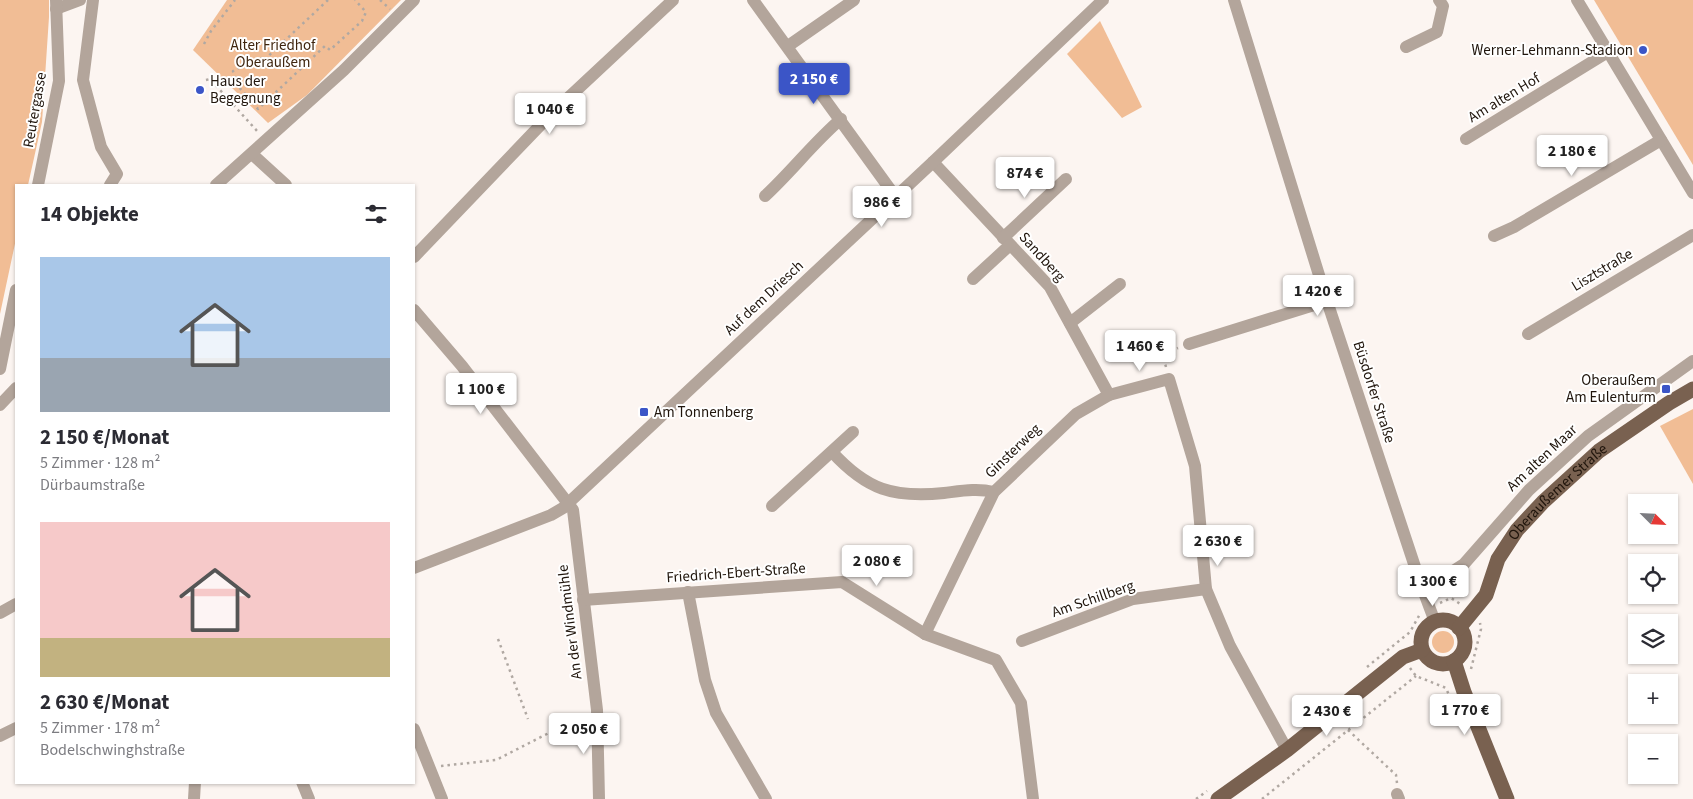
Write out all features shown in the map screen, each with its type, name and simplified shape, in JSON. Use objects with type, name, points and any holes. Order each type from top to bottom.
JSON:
[{"type":"main road","name":"Oberaußemer Straße","points":[[1459,628],[1486,595],[1498,559],[1512,537],[1543,502],[1599,451],[1669,403],[1693,389]]},
{"type":"main road","points":[[1448,621],[1459,628],[1463,634],[1464,650],[1454,662],[1448,664],[1435,663],[1425,656],[1421,643],[1424,630],[1435,622],[1448,621]]},
{"type":"main road","points":[[1215,793],[1287,750],[1403,657],[1422,650]]},
{"type":"main road","points":[[1454,662],[1464,692],[1508,799]]},
{"type":"street","name":"Reutergasse","points":[[38,184],[59,81],[56,5],[80,0]]},
{"type":"street","points":[[93,0],[83,80],[101,147],[113,180]]},
{"type":"street","points":[[217,184],[344,70],[414,0]]},
{"type":"street","points":[[415,256],[552,113],[673,0]]},
{"type":"street","points":[[753,0],[896,196]]},
{"type":"street","points":[[788,46],[854,0]]},
{"type":"street","name":"Auf dem Driesch","points":[[415,568],[551,516],[568,503],[933,162],[1103,0]]},
{"type":"street","name":"Büsdorfer Straße","points":[[1234,0],[1327,301],[1435,622]]},
{"type":"street","points":[[1406,47],[1437,32],[1443,6],[1439,0]]},
{"type":"street","points":[[1577,0],[1693,193]]},
{"type":"street","name":"Am alten Hof","points":[[1466,140],[1608,52]]},
{"type":"street","points":[[765,196],[804,157],[821,136],[841,119]]},
{"type":"street","points":[[1494,236],[1514,227],[1661,140]]},
{"type":"street","points":[[252,154],[285,184]]},
{"type":"street","name":"Sandberg","points":[[933,162],[1050,287],[1114,394]]},
{"type":"street","name":"Sandberg","points":[[1007,242],[1066,179]]},
{"type":"street","name":"Lisztstraße","points":[[1528,334],[1693,235]]},
{"type":"street","points":[[973,279],[1007,242]]},
{"type":"street","points":[[1070,323],[1120,284]]},
{"type":"street","points":[[0,369],[15,295]]},
{"type":"street","points":[[1189,344],[1327,301]]},
{"type":"street","points":[[415,311],[462,366],[568,503]]},
{"type":"street","name":"Am alten Maar","points":[[1420,582],[1447,575],[1464,564],[1529,490],[1588,436],[1693,361]]},
{"type":"street","points":[[1169,379],[1195,466],[1206,589],[1230,646],[1287,750]]},
{"type":"street","name":"Ginsterweg","points":[[926,634],[994,492],[1076,414],[1114,394],[1169,379]]},
{"type":"street","points":[[0,405],[15,389]]},
{"type":"street","points":[[772,506],[853,432]]},
{"type":"street","points":[[832,452],[863,480],[900,495],[978,490],[994,492]]},
{"type":"street","name":"An der Windmühle","points":[[568,503],[573,510],[575,520],[597,710],[598,799]]},
{"type":"street","name":"Friedrich-Ebert-Straße","points":[[583,600],[842,582],[926,634],[996,660],[1022,703],[1033,799]]},
{"type":"street","name":"Am Schillberg","points":[[1022,641],[1133,599],[1206,589]]},
{"type":"street","points":[[688,592],[704,672],[716,713],[766,799]]},
{"type":"street","points":[[0,613],[15,605]]},
{"type":"street","points":[[0,736],[15,728]]},
{"type":"street","points":[[415,732],[428,769],[442,799]]},
{"type":"street","points":[[194,799],[196,784]]},
{"type":"street","points":[[303,784],[309,799]]},
{"type":"path","points":[[204,44],[211,31],[235,0]]},
{"type":"path","points":[[328,0],[262,61],[260,57],[233,71],[238,86],[258,109],[325,46],[330,50],[362,21],[366,12],[356,0]]},
{"type":"path","points":[[206,80],[210,79],[266,141]]},
{"type":"path","points":[[1169,379],[1164,360],[1168,352],[1189,344]]},
{"type":"path","points":[[498,639],[528,719]]},
{"type":"path","points":[[1365,668],[1395,643],[1416,676],[1446,688],[1453,706]]},
{"type":"path","points":[[1262,799],[1416,676]]},
{"type":"path","points":[[428,769],[454,763],[477,763],[496,760],[597,710]]},
{"type":"path","points":[[1348,730],[1396,775],[1398,797]]},
{"type":"path","points":[[1196,799],[1215,793]]},
{"type":"green space","points":[[0,0],[49,0],[42,122],[28,184],[15,184],[15,244],[0,314]]},
{"type":"green space","name":"Alter Friedhof Oberaußem","points":[[227,0],[401,0],[307,95],[268,123],[193,50]]},
{"type":"green space","name":"Werner-Lehmann-Stadion","points":[[1594,0],[1693,0],[1693,165]]},
{"type":"green space","points":[[1100,21],[1142,107],[1122,118],[1067,54]]},
{"type":"green space","points":[[1693,409],[1693,484],[1660,426]]},
{"type":"green space","points":[[1443,631],[1451,634],[1454,642],[1451,650],[1443,653],[1435,650],[1432,642],[1435,634]]},
{"type":"place","name":"Werner-Lehmann-Stadion","points":[[1643,50]]},
{"type":"place","name":"Haus der Begegnung","points":[[200,90]]},
{"type":"place","name":"Oberaußem Am Eulenturm","points":[[1666,389]]},
{"type":"place","name":"Am Tonnenberg","points":[[644,412]]}]
